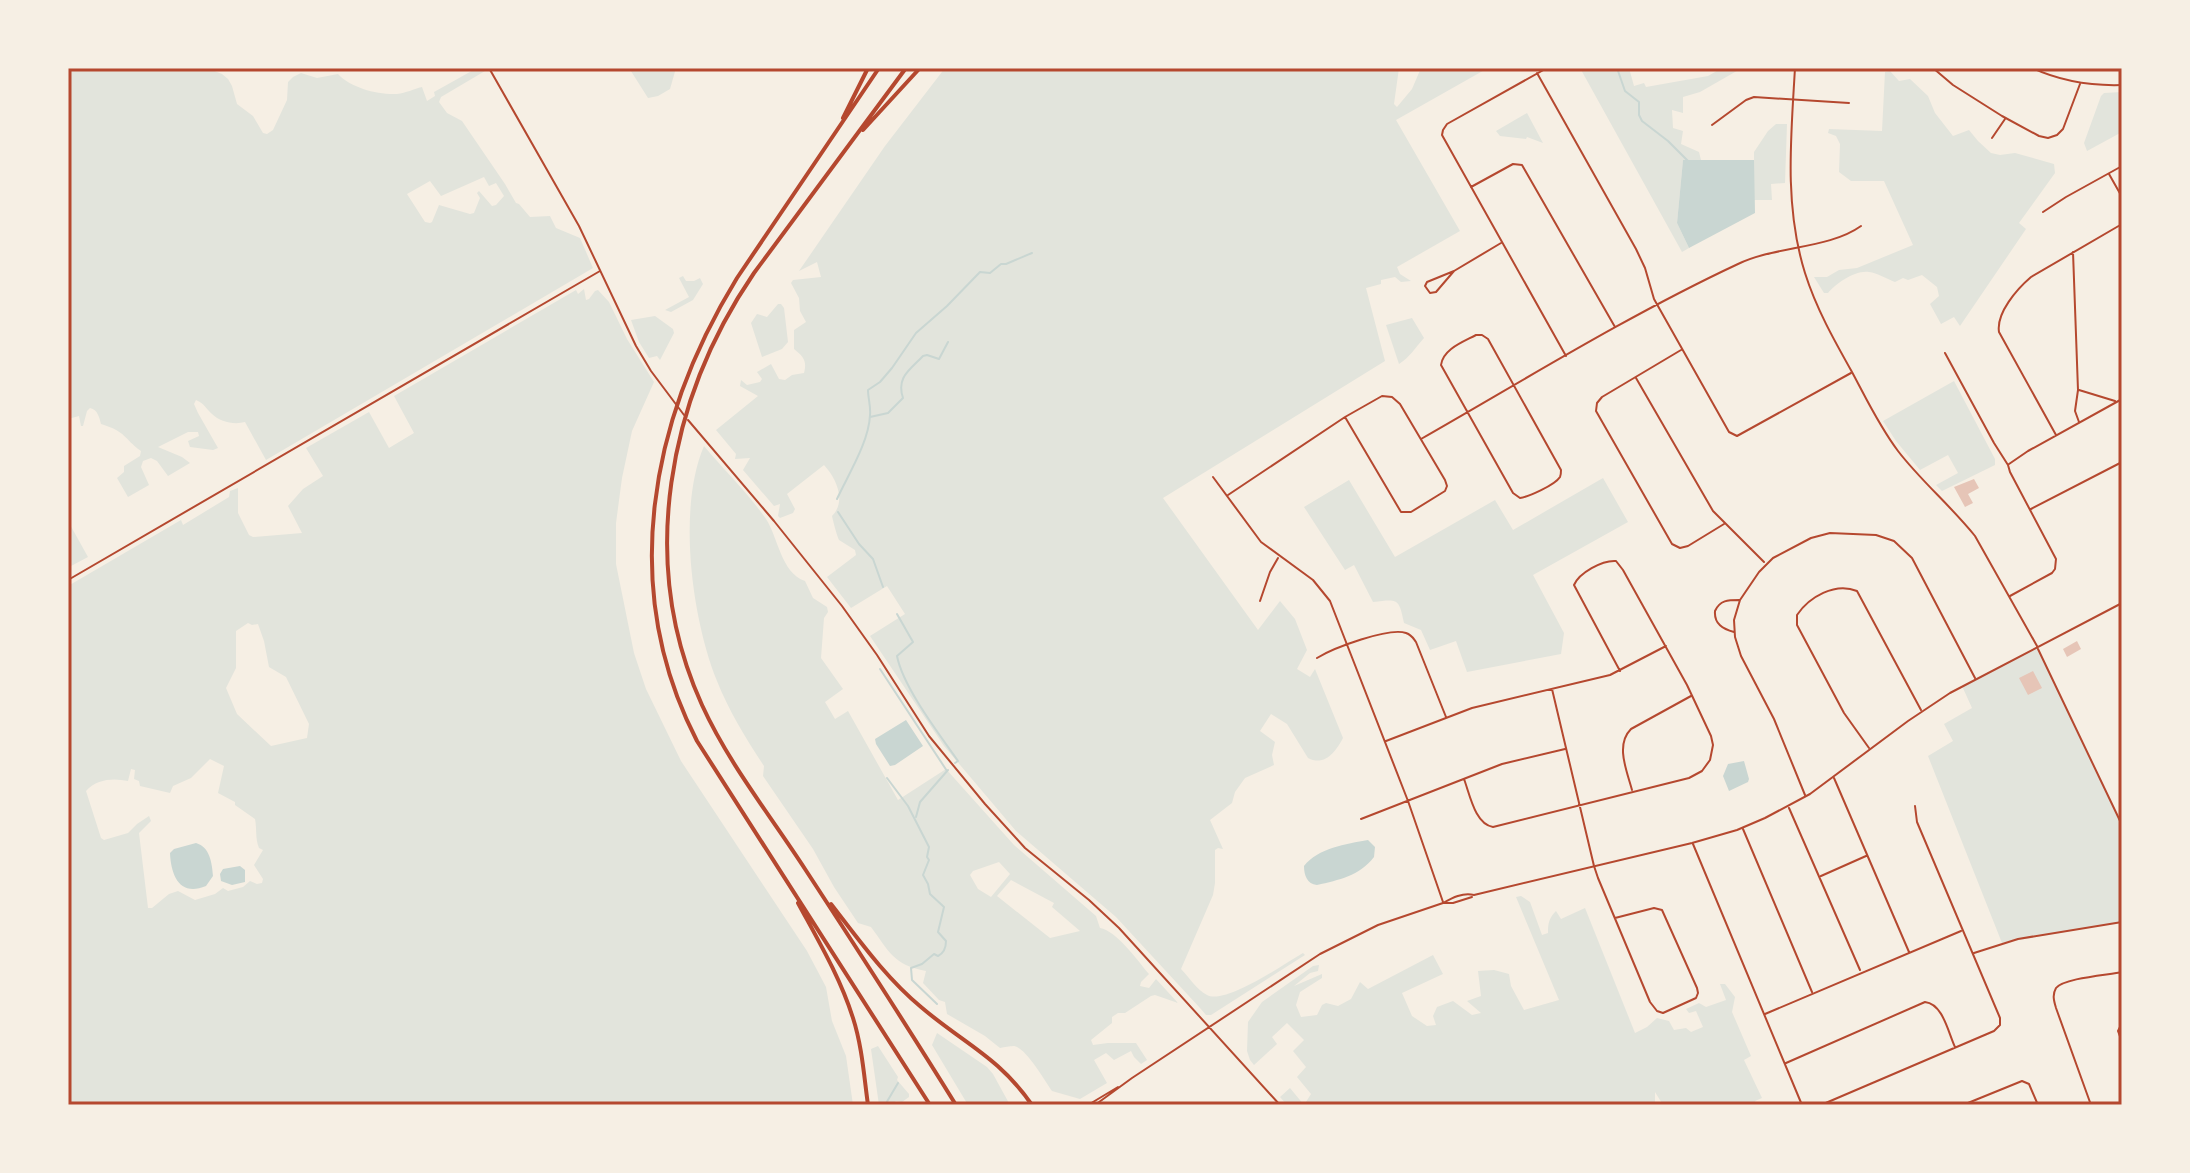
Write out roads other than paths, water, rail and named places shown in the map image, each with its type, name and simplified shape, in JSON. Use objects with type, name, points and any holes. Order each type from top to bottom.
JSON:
[{"type":"highway","points":[[837,131],[868,68]]},
{"type":"highway","points":[[879,68],[729,292],[702,342],[674,414],[657,484],[651,543],[653,595],[664,655],[680,705],[699,744],[930,1105]]},
{"type":"highway","points":[[906,68],[759,266],[736,300],[711,347],[682,425],[670,483],[666,535],[669,587],[681,647],[695,689],[716,734],[956,1105]]},
{"type":"highway","points":[[850,143],[920,68]]},
{"type":"highway","points":[[786,880],[831,965],[849,1007],[860,1046],[868,1105]]},
{"type":"highway","points":[[813,881],[900,988],[994,1061],[1032,1105]]},
{"type":"street","points":[[489,68],[579,226],[631,337],[651,371],[685,417],[774,521],[854,622],[953,768],[1018,842],[1103,912],[1280,1105]]},
{"type":"street","points":[[1547,68],[1449,122],[1443,130],[1443,138],[1566,357]]},
{"type":"street","points":[[1795,68],[1790,184],[1798,246],[1816,304],[1893,445],[1979,543],[2037,647],[2122,825]]},
{"type":"street","points":[[1933,68],[1953,85],[2005,118],[2044,138],[2057,135],[2063,129],[2080,83]]},
{"type":"street","points":[[2032,68],[2080,83],[2122,85]]},
{"type":"street","points":[[1537,73],[1636,249],[1657,304],[1729,432],[1737,436],[1852,372]]},
{"type":"street","points":[[1712,125],[1749,98],[1762,96],[1849,103]]},
{"type":"street","points":[[1992,138],[2005,118]]},
{"type":"street","points":[[1471,187],[1513,164],[1522,165],[1615,328]]},
{"type":"street","points":[[2043,212],[2122,166]]},
{"type":"street","points":[[2109,173],[2122,197]]},
{"type":"street","points":[[2056,435],[1999,332],[1998,322],[2026,282],[2122,224]]},
{"type":"street","points":[[1421,439],[1657,304],[1750,258],[1840,237],[1861,226]]},
{"type":"street","points":[[1454,271],[1436,292],[1428,292],[1427,282],[1454,271],[1502,243]]},
{"type":"street","points":[[2073,252],[2078,390],[2075,411],[2079,422]]},
{"type":"street","points":[[68,580],[601,270]]},
{"type":"street","points":[[1476,335],[1486,337],[1514,386],[1561,470],[1556,481],[1527,498],[1513,493],[1441,365],[1444,354],[1476,335]]},
{"type":"street","points":[[1682,350],[1602,397],[1597,403],[1598,416],[1676,548],[1684,548],[1724,524]]},
{"type":"street","points":[[1945,353],[2054,555],[2055,569],[2049,576],[2009,596]]},
{"type":"street","points":[[1636,377],[1707,501],[1724,524],[1765,564]]},
{"type":"street","points":[[2078,390],[2118,401]]},
{"type":"street","points":[[1227,496],[1345,417],[1379,397],[1392,397],[1404,409],[1445,480],[1443,494],[1411,512],[1399,510],[1345,417]]},
{"type":"street","points":[[2008,465],[2122,399]]},
{"type":"street","points":[[2030,510],[2122,462]]},
{"type":"street","points":[[1213,477],[1261,542],[1313,580],[1333,607],[1408,801],[1443,903]]},
{"type":"street","points":[[1806,796],[1774,719],[1741,656],[1734,632],[1740,600],[1765,564],[1791,547],[1824,534],[1870,534],[1894,541],[1912,558],[1976,679]]},
{"type":"street","points":[[1260,601],[1279,556]]},
{"type":"street","points":[[1464,779],[1480,821],[1490,827],[1694,776],[1708,764],[1712,741],[1692,695],[1621,566],[1616,561],[1606,561],[1578,577],[1574,588],[1620,671]]},
{"type":"street","points":[[1870,750],[1844,713],[1797,625],[1797,615],[1811,600],[1838,589],[1857,591],[1921,712]]},
{"type":"street","points":[[1734,632],[1719,624],[1715,611],[1725,601],[1740,600]]},
{"type":"street","points":[[1088,1105],[1309,961],[1378,925],[1452,898],[1692,843],[1743,828],[1789,807],[1921,712],[1976,679],[2122,603]]},
{"type":"street","points":[[1317,658],[1348,644],[1398,632],[1411,635],[1446,718]]},
{"type":"street","points":[[1385,742],[1477,707],[1620,671],[1666,646]]},
{"type":"street","points":[[1552,689],[1594,866],[1615,918],[1650,1002],[1653,1008],[1668,1013],[1694,1000],[1698,993],[1662,910],[1654,908],[1615,918]]},
{"type":"street","points":[[1632,792],[1623,750],[1626,734],[1692,695]]},
{"type":"street","points":[[1361,819],[1508,762],[1566,749]]},
{"type":"street","points":[[1833,777],[1909,953]]},
{"type":"street","points":[[1821,1105],[1999,1027],[2000,1018],[1917,822],[1915,806]]},
{"type":"street","points":[[1789,807],[1861,973]]},
{"type":"street","points":[[1743,828],[1812,994]]},
{"type":"street","points":[[1692,843],[1802,1105]]},
{"type":"street","points":[[1820,877],[1868,855]]},
{"type":"street","points":[[1972,954],[2018,939],[2122,922]]},
{"type":"street","points":[[1764,1015],[1962,930]]},
{"type":"street","points":[[2090,1105],[2056,1008],[2054,994],[2058,986],[2067,982],[2122,972]]},
{"type":"street","points":[[1785,1064],[1925,1002],[1937,1007],[1955,1048]]},
{"type":"street","points":[[2122,1023],[2118,1031],[2122,1042]]},
{"type":"street","points":[[1095,1105],[1132,1078]]},
{"type":"street","points":[[1963,1105],[2022,1081],[2029,1084],[2038,1105]]},
{"type":"waterway","points":[[1617,68],[1625,91],[1639,102],[1642,121],[1688,161]]},
{"type":"waterway","points":[[837,499],[866,436],[870,412],[868,390],[892,368],[916,333],[980,272],[990,273],[1001,264],[1032,253]]},
{"type":"waterway","points":[[870,417],[888,413],[903,398],[901,385],[909,370],[923,356],[939,359],[948,342]]},
{"type":"waterway","points":[[838,512],[873,559],[883,587]]},
{"type":"waterway","points":[[897,614],[913,642],[897,656],[906,682],[958,761],[955,763]]},
{"type":"waterway","points":[[880,669],[947,771]]},
{"type":"waterway","points":[[916,817],[920,802],[948,770]]},
{"type":"waterway","points":[[887,778],[908,806],[929,847],[929,860],[923,875],[930,894],[944,907],[938,932],[946,941],[944,950],[911,968],[912,980],[937,1004]]},
{"type":"waterway","points":[[885,1105],[898,1083]]}]
